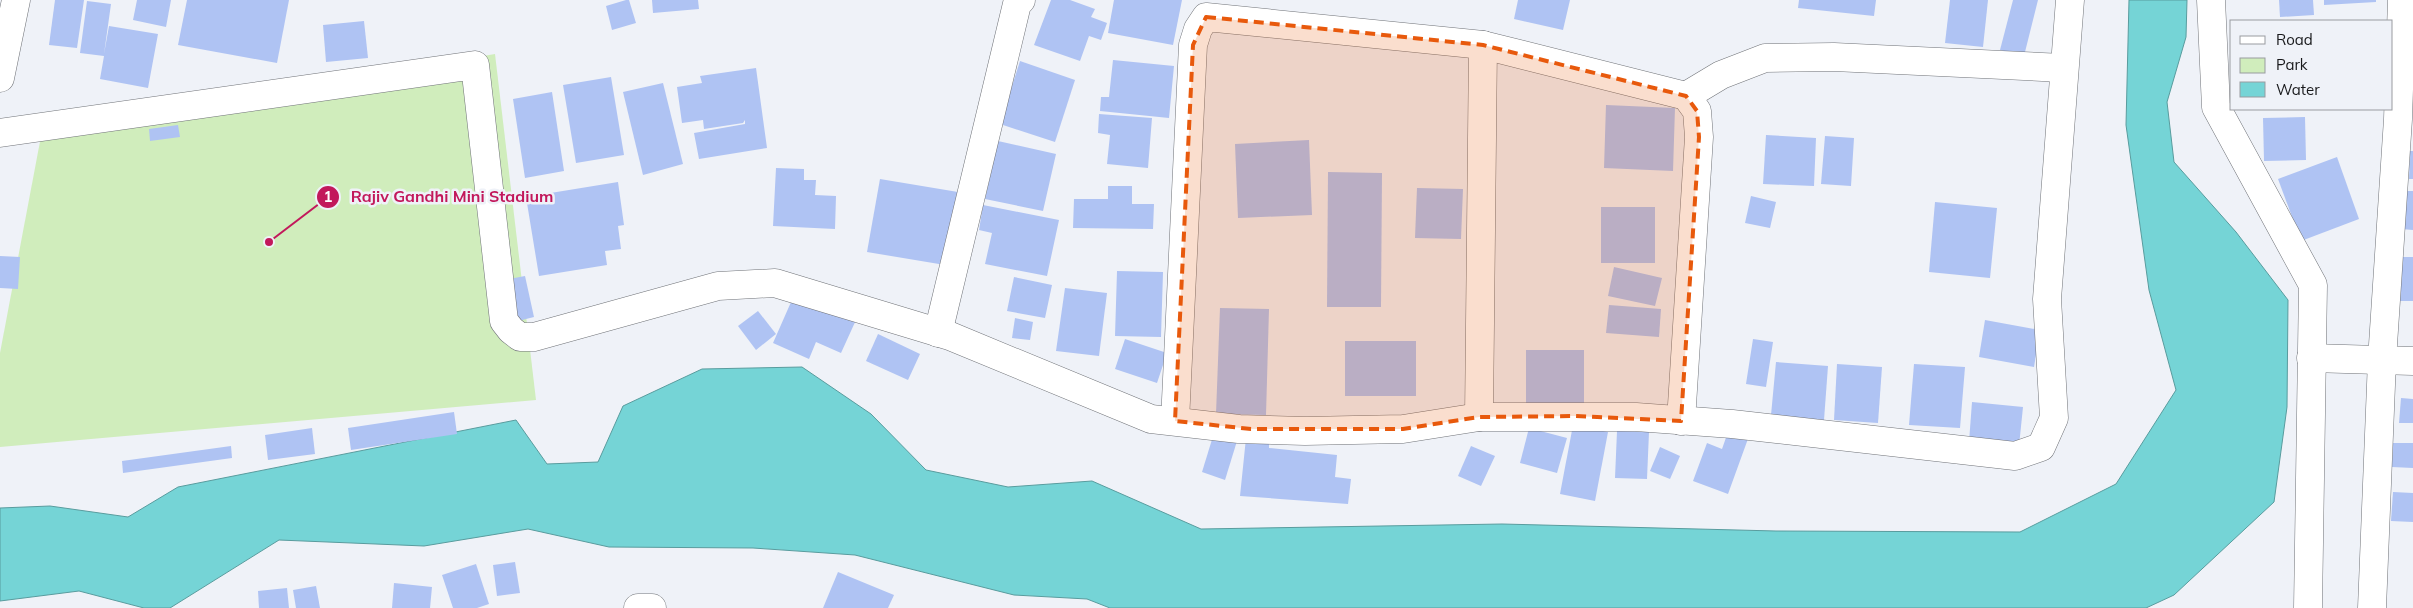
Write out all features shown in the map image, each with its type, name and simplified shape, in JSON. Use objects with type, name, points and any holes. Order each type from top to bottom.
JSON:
[{"type":"street","points":[[0,78],[16,0]]},
{"type":"street","points":[[938,332],[1016,4],[1021,0]]},
{"type":"street","points":[[0,133],[476,65],[504,321],[520,338],[534,337],[718,286],[775,283],[938,332],[1151,419],[1239,429],[1305,431],[1403,428],[1479,418],[1574,416],[1732,424],[2015,456],[2041,447],[2054,418],[2047,299],[2063,68],[2070,0]]},
{"type":"street","points":[[2211,0],[2216,107],[2313,286],[2308,608]]},
{"type":"street","points":[[2372,608],[2382,360],[2406,121],[2402,0]]},
{"type":"street","points":[[1175,421],[1193,45],[1198,29],[1206,17],[1483,44],[1686,96],[1697,110],[1699,137],[1681,421]]},
{"type":"street","points":[[1479,418],[1483,44]]},
{"type":"street","points":[[1686,96],[1721,75],[1765,58],[1834,57],[2063,68]]},
{"type":"street","points":[[2311,358],[2413,361]]},
{"type":"street","points":[[638,608],[652,608]]},
{"type":"highlighted area","points":[[1206,17],[1483,45],[1686,96],[1697,111],[1699,137],[1681,421],[1574,416],[1479,417],[1403,429],[1251,429],[1175,421],[1193,45]]},
{"type":"green space","points":[[495,54],[536,400],[0,447],[0,353],[42,131]]},
{"type":"water","points":[[2129,0],[2187,0],[2186,37],[2167,102],[2174,162],[2236,232],[2288,300],[2287,407],[2274,502],[2174,595],[2146,608],[1110,608],[1087,599],[1014,595],[855,555],[753,548],[609,547],[528,529],[424,546],[279,540],[170,608],[144,608],[79,591],[0,601],[0,508],[50,506],[128,517],[178,487],[516,420],[547,464],[598,462],[623,406],[702,369],[802,367],[871,414],[926,470],[1008,487],[1092,481],[1201,529],[1502,524],[1776,531],[2020,532],[2116,484],[2176,390],[2149,290],[2126,125]]},
{"type":"building","points":[[55,0],[84,0],[77,48],[49,45]]},
{"type":"building","points":[[137,0],[171,0],[166,27],[133,20]]},
{"type":"building","points":[[187,0],[289,0],[277,63],[178,45]]},
{"type":"building","points":[[629,0],[636,23],[612,30],[606,6]]},
{"type":"building","points":[[652,0],[698,0],[699,9],[653,13]]},
{"type":"building","points":[[1051,0],[1070,0],[1095,9],[1091,17],[1107,23],[1101,40],[1089,36],[1080,61],[1034,45]]},
{"type":"building","points":[[1114,0],[1182,0],[1173,45],[1108,33]]},
{"type":"building","points":[[1518,0],[1570,0],[1563,30],[1514,19]]},
{"type":"building","points":[[1799,0],[1876,0],[1874,16],[1798,8]]},
{"type":"building","points":[[1950,0],[1988,0],[1983,47],[1945,43]]},
{"type":"building","points":[[2013,0],[2038,0],[2024,56],[2000,50]]},
{"type":"building","points":[[2279,0],[2313,0],[2314,15],[2280,17]]},
{"type":"building","points":[[2324,0],[2376,0],[2376,2],[2324,5]]},
{"type":"building","points":[[87,1],[111,4],[104,54],[109,26],[158,34],[148,88],[100,79],[104,56],[80,53]]},
{"type":"building","points":[[364,21],[368,58],[326,62],[323,25]]},
{"type":"building","points":[[1113,60],[1174,66],[1169,118],[1100,111],[1101,97],[1109,97]]},
{"type":"building","points":[[1020,61],[1075,80],[1055,142],[1000,124]]},
{"type":"building","points":[[756,68],[767,148],[699,159],[694,133],[745,124],[745,120],[743,123],[704,129],[703,120],[682,123],[677,87],[702,83],[700,76]]},
{"type":"building","points":[[611,77],[624,155],[576,163],[563,85]]},
{"type":"building","points":[[663,83],[683,164],[643,175],[623,92]]},
{"type":"building","points":[[552,92],[564,171],[525,178],[513,99]]},
{"type":"building","points":[[1606,105],[1675,108],[1673,171],[1604,168]]},
{"type":"building","points":[[1099,114],[1152,118],[1148,168],[1107,164],[1110,135],[1098,133]]},
{"type":"building","points":[[2305,117],[2306,160],[2264,161],[2263,118]]},
{"type":"building","points":[[178,125],[180,137],[150,141],[149,129]]},
{"type":"building","points":[[1766,135],[1816,138],[1814,186],[1763,184]]},
{"type":"building","points":[[1825,136],[1854,138],[1851,186],[1821,184]]},
{"type":"building","points":[[1309,140],[1312,215],[1238,218],[1235,144]]},
{"type":"building","points":[[998,141],[1056,154],[1043,211],[985,199]]},
{"type":"building","points":[[2410,151],[2413,151],[2413,179],[2409,179]]},
{"type":"building","points":[[2337,157],[2359,219],[2301,241],[2278,179]]},
{"type":"building","points":[[776,168],[804,169],[804,180],[816,180],[815,195],[836,196],[835,229],[773,226]]},
{"type":"building","points":[[1328,172],[1382,173],[1381,307],[1327,307]]},
{"type":"building","points":[[880,179],[958,192],[945,265],[867,252]]},
{"type":"building","points":[[618,182],[624,225],[618,226],[621,249],[605,251],[607,265],[539,276],[526,197]]},
{"type":"building","points":[[1108,186],[1132,186],[1132,204],[1154,204],[1153,229],[1073,228],[1074,199],[1108,199]]},
{"type":"building","points":[[1417,188],[1463,189],[1461,239],[1415,238]]},
{"type":"building","points":[[2404,191],[2413,191],[2413,230],[2401,229]]},
{"type":"building","points":[[1751,196],[1776,202],[1770,228],[1745,223]]},
{"type":"building","points":[[1935,202],[1997,208],[1990,278],[1929,272]]},
{"type":"building","points":[[983,205],[1059,220],[1047,276],[985,264],[992,233],[979,230]]},
{"type":"building","points":[[1601,207],[1655,207],[1655,263],[1601,263]]},
{"type":"building","points":[[0,256],[20,257],[18,289],[0,288]]},
{"type":"building","points":[[2397,257],[2413,257],[2413,301],[2396,301]]},
{"type":"building","points":[[1614,267],[1662,278],[1655,306],[1608,296]]},
{"type":"building","points":[[1117,271],[1163,272],[1161,337],[1115,336]]},
{"type":"building","points":[[525,276],[534,317],[518,321],[509,279]]},
{"type":"building","points":[[1014,277],[1052,285],[1045,318],[1007,311]]},
{"type":"building","points":[[1065,288],[1107,293],[1099,356],[1056,351]]},
{"type":"building","points":[[795,293],[856,320],[841,353],[816,342],[809,359],[773,343]]},
{"type":"building","points":[[1609,305],[1661,309],[1659,337],[1606,333]]},
{"type":"building","points":[[1220,308],[1269,309],[1266,415],[1216,414]]},
{"type":"building","points":[[758,311],[776,334],[756,350],[738,326]]},
{"type":"building","points":[[1015,318],[1033,322],[1030,340],[1012,338]]},
{"type":"building","points":[[1985,320],[2040,330],[2034,367],[1979,357]]},
{"type":"building","points":[[878,334],[920,354],[908,380],[866,361]]},
{"type":"building","points":[[1125,339],[1167,353],[1157,383],[1115,369]]},
{"type":"building","points":[[1753,339],[1773,342],[1766,387],[1746,384]]},
{"type":"building","points":[[1345,341],[1416,341],[1416,396],[1345,396]]},
{"type":"building","points":[[1526,350],[1584,350],[1584,405],[1526,406]]},
{"type":"building","points":[[1776,362],[1828,366],[1824,420],[1771,415]]},
{"type":"building","points":[[1837,364],[1882,367],[1878,423],[1834,420]]},
{"type":"building","points":[[1914,364],[1965,367],[1960,428],[1909,425]]},
{"type":"building","points":[[2401,398],[2413,399],[2413,423],[2399,423]]},
{"type":"building","points":[[1972,402],[2023,407],[2019,446],[1969,442]]},
{"type":"building","points":[[454,412],[457,434],[351,450],[348,428]]},
{"type":"building","points":[[1573,425],[1608,432],[1595,501],[1560,494]]},
{"type":"building","points":[[312,428],[315,454],[268,460],[265,435]]},
{"type":"building","points":[[1529,428],[1567,438],[1557,473],[1520,463]]},
{"type":"building","points":[[1729,429],[1749,436],[1728,494],[1693,481],[1707,443],[1722,449]]},
{"type":"building","points":[[1617,431],[1649,432],[1647,479],[1615,478]]},
{"type":"building","points":[[1214,433],[1237,441],[1225,480],[1202,472]]},
{"type":"building","points":[[1246,438],[1269,440],[1269,448],[1337,455],[1335,477],[1351,479],[1348,504],[1240,496]]},
{"type":"building","points":[[2393,443],[2413,443],[2413,468],[2392,467]]},
{"type":"building","points":[[231,446],[232,458],[123,473],[122,461]]},
{"type":"building","points":[[1471,446],[1495,456],[1481,486],[1458,476]]},
{"type":"building","points":[[1660,447],[1680,456],[1670,479],[1650,471]]},
{"type":"building","points":[[2393,492],[2413,493],[2413,522],[2391,521]]},
{"type":"building","points":[[515,562],[520,593],[497,596],[493,565]]},
{"type":"building","points":[[476,564],[489,604],[477,608],[453,608],[442,575]]},
{"type":"building","points":[[838,572],[894,595],[888,608],[823,608]]},
{"type":"building","points":[[394,583],[432,587],[430,608],[392,608]]},
{"type":"building","points":[[316,586],[320,608],[296,608],[293,590]]},
{"type":"building","points":[[287,588],[289,608],[259,608],[258,591]]},
{"type":"place","name":"Rajiv Gandhi Mini Stadium","points":[[269,242]]}]
